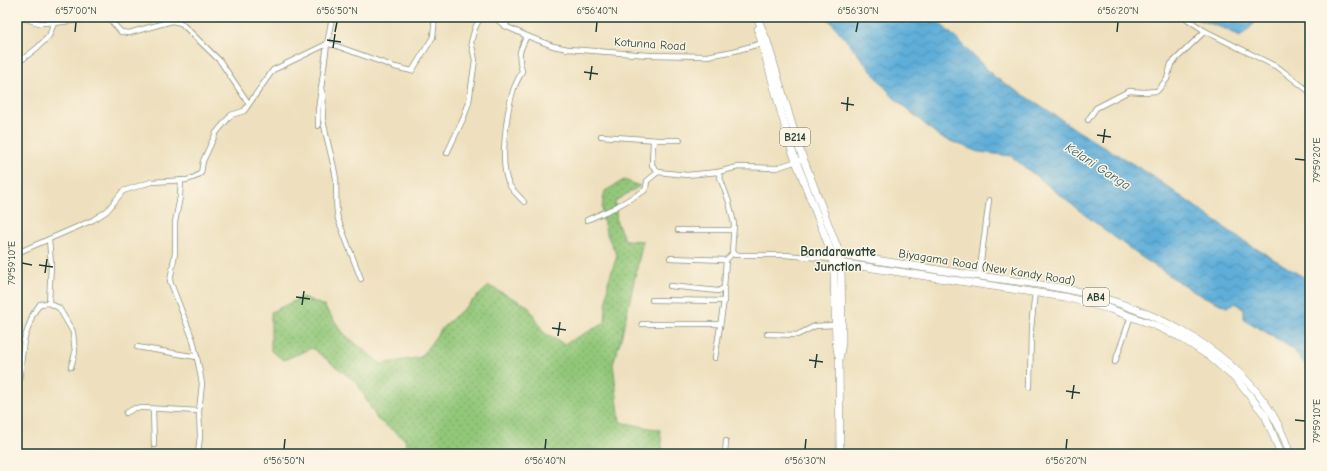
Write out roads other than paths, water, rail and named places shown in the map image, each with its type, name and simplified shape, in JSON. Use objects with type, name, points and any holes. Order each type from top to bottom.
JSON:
[{"type":"main road","name":"B214","points":[[756,17],[764,42],[778,74],[793,129],[799,160],[836,259],[842,342],[839,360]]},
{"type":"main road","name":"B214","points":[[836,259],[835,325],[839,360],[840,454]]},
{"type":"main road","name":"Biyagama Road (New Kandy Road)","points":[[836,259],[979,280],[1073,291],[1106,300],[1180,337],[1210,356],[1228,371],[1246,391],[1264,415],[1281,454]]},
{"type":"main road","name":"Biyagama Road (New Kandy Road)","points":[[979,280],[1080,300],[1155,317],[1180,330],[1201,342],[1224,360],[1249,383],[1266,403],[1276,419],[1290,453]]},
{"type":"street","points":[[20,17],[39,23],[54,23],[103,17],[108,18],[120,32],[129,33],[172,21],[181,23],[220,61],[249,104]]},
{"type":"street","points":[[318,126],[318,111],[332,17]]},
{"type":"street","points":[[17,253],[93,220],[107,211],[123,191],[151,182],[187,180],[201,173],[203,161],[216,133],[231,115],[244,111],[273,70],[327,44],[334,45],[395,67],[412,71],[433,37],[435,17]]},
{"type":"street","points":[[447,153],[464,117],[469,102],[475,60],[471,42],[475,28],[480,20],[486,17]]},
{"type":"street","name":"Kotunna Road","points":[[494,17],[506,26],[527,36],[553,46],[568,48],[682,56],[707,56],[764,42]]},
{"type":"street","points":[[506,26],[510,17]]},
{"type":"street","points":[[1184,17],[1206,31],[1279,68],[1310,92]]},
{"type":"street","points":[[17,57],[23,59],[37,48],[49,36],[54,23]]},
{"type":"street","points":[[1088,120],[1096,108],[1129,90],[1144,92],[1157,91],[1167,79],[1170,64],[1206,31]]},
{"type":"street","points":[[524,202],[509,185],[504,147],[507,115],[513,90],[522,70],[519,63],[519,54],[527,36]]},
{"type":"street","points":[[321,89],[324,94],[322,111],[336,180],[336,212],[361,279]]},
{"type":"street","points":[[601,136],[653,140],[680,140]]},
{"type":"street","points":[[653,140],[652,165],[658,172],[687,175],[718,172],[738,167],[776,168],[799,160]]},
{"type":"street","points":[[587,220],[618,206],[644,191],[647,181],[658,172]]},
{"type":"street","points":[[718,172],[729,202],[734,224],[733,253]]},
{"type":"street","points":[[181,180],[180,197],[175,222],[175,253],[170,281],[193,340],[202,384],[199,411],[200,436],[198,454]]},
{"type":"street","points":[[979,280],[989,200]]},
{"type":"street","points":[[678,230],[733,230]]},
{"type":"street","points":[[48,239],[51,264],[49,303]]},
{"type":"street","points":[[733,253],[735,255],[785,254],[836,259]]},
{"type":"street","points":[[715,358],[724,301],[726,260],[733,253]]},
{"type":"street","points":[[670,258],[726,260]]},
{"type":"street","points":[[670,286],[718,291],[724,288]]},
{"type":"street","points":[[1030,387],[1035,292]]},
{"type":"street","points":[[652,300],[724,301]]},
{"type":"street","points":[[17,398],[24,340],[33,314],[40,304],[49,303],[60,308],[73,332],[75,353],[71,367]]},
{"type":"street","points":[[1115,362],[1132,313]]},
{"type":"street","points":[[642,324],[720,324]]},
{"type":"street","points":[[767,334],[797,335],[815,326],[835,325]]},
{"type":"street","points":[[137,347],[197,357]]},
{"type":"street","points":[[126,413],[135,408],[199,411]]},
{"type":"street","points":[[153,409],[154,445]]},
{"type":"street","points":[[725,454],[726,441]]},
{"type":"water","name":"Kelani Ganga","points":[[827,17],[934,17],[996,78],[1040,105],[1078,131],[1148,173],[1242,240],[1310,281],[1310,370],[1290,347],[1244,319],[1244,310],[1235,303],[1227,307],[1196,293],[1137,254],[1011,156],[979,152],[940,137],[893,97]]},
{"type":"water","points":[[1195,17],[1256,17],[1253,25],[1240,37],[1225,29]]},
{"type":"district","name":"Bandarawatte Junction","points":[[838,258]]}]
